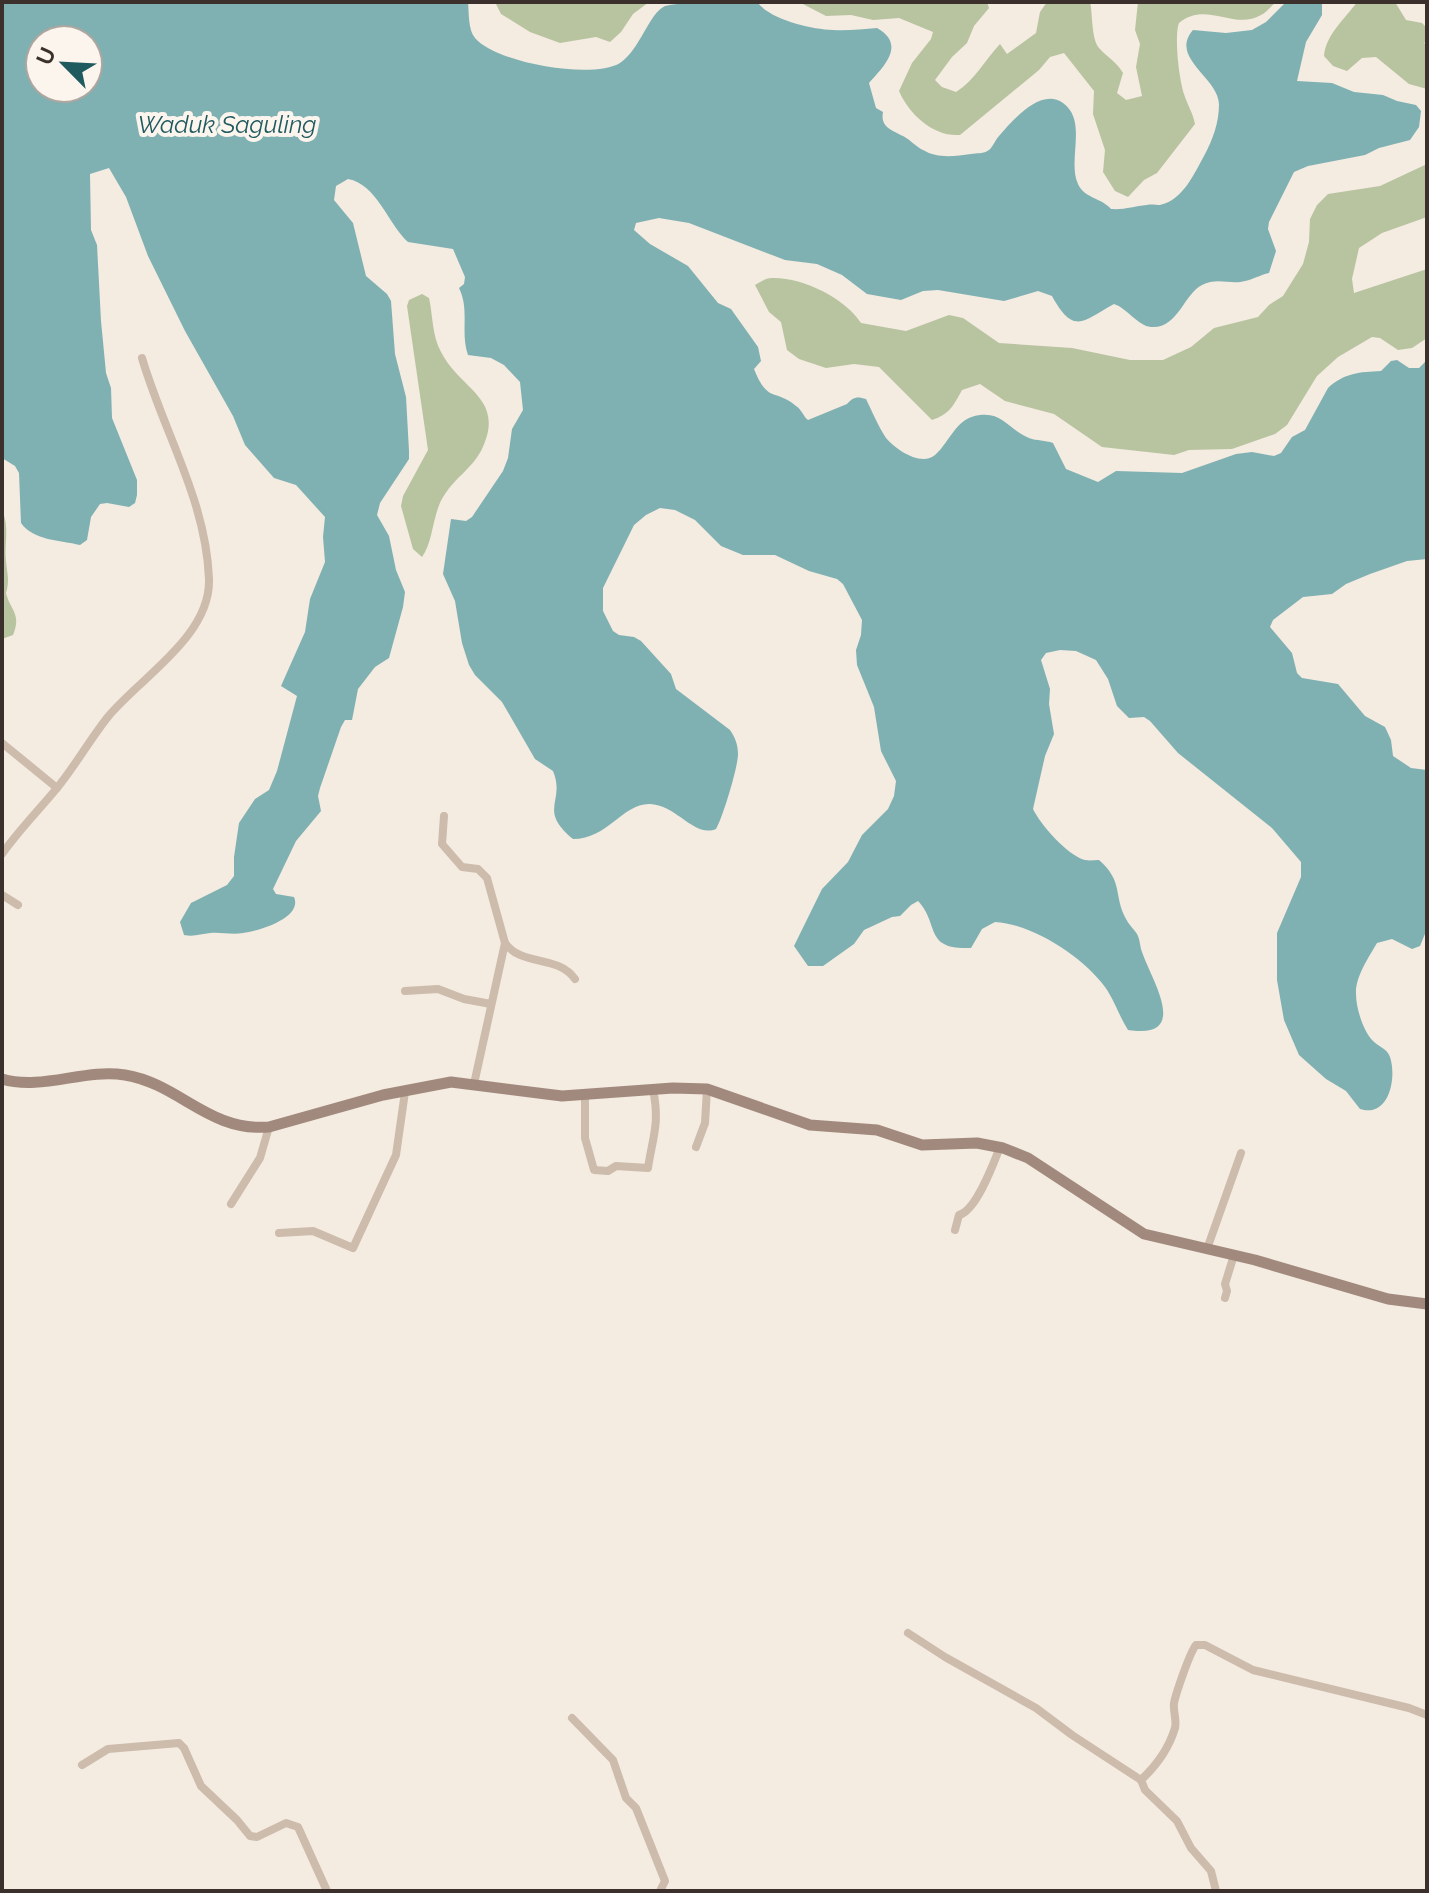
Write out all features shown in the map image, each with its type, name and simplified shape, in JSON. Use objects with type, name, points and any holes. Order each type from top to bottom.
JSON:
[{"type":"main road","points":[[2,1079],[23,1082],[123,1074],[181,1097],[229,1125],[269,1127],[383,1095],[451,1082],[562,1096],[653,1089],[707,1089],[810,1125],[877,1130],[922,1145],[977,1143],[1000,1147],[1028,1158],[1144,1234],[1234,1255],[1388,1299],[1427,1304]]},
{"type":"street","points":[[2,854],[57,788],[108,716],[182,643],[194,626],[209,588],[201,517],[142,358]]},
{"type":"street","points":[[2,743],[57,788]]},
{"type":"street","points":[[444,816],[442,844],[462,867],[478,869],[487,878],[505,943],[474,1084]]},
{"type":"street","points":[[2,895],[18,905]]},
{"type":"street","points":[[505,943],[518,955],[552,962],[575,979]]},
{"type":"street","points":[[405,991],[438,989],[464,999],[491,1004]]},
{"type":"street","points":[[585,1096],[585,1138],[594,1170],[608,1171],[616,1166],[648,1168],[656,1134],[657,1111],[653,1089]]},
{"type":"street","points":[[696,1147],[705,1123],[707,1089]]},
{"type":"street","points":[[279,1233],[313,1231],[353,1248],[396,1155],[405,1092]]},
{"type":"street","points":[[231,1204],[260,1158],[269,1127]]},
{"type":"street","points":[[955,1230],[959,1215],[965,1213],[985,1185],[1000,1147]]},
{"type":"street","points":[[1207,1249],[1241,1153]]},
{"type":"street","points":[[1225,1298],[1225,1284],[1234,1255]]},
{"type":"street","points":[[908,1633],[1036,1708],[1141,1780],[1145,1790],[1177,1821],[1191,1848],[1211,1871],[1216,1891]]},
{"type":"street","points":[[1141,1780],[1161,1757],[1170,1739],[1176,1725],[1175,1701],[1189,1654],[1200,1644],[1253,1670],[1427,1715]]},
{"type":"street","points":[[572,1718],[613,1760],[626,1798],[636,1808],[665,1881],[660,1891]]},
{"type":"street","points":[[82,1765],[108,1749],[179,1743],[201,1786],[250,1836],[257,1837],[286,1823],[298,1827],[327,1891]]},
{"type":"green space","points":[[495,2],[649,2],[633,14],[610,42],[596,37],[560,43],[530,32],[501,14]]},
{"type":"green space","points":[[799,2],[987,2],[989,8],[974,26],[967,43],[935,80],[942,87],[956,92],[974,76],[1000,44],[1007,54],[1036,33],[1040,12],[1047,2],[1090,2],[1096,44],[1123,73],[1117,93],[1126,100],[1142,96],[1136,67],[1140,44],[1135,30],[1138,2],[1276,2],[1263,14],[1251,19],[1199,14],[1179,23],[1177,47],[1180,78],[1195,124],[1157,173],[1144,180],[1128,197],[1115,191],[1103,172],[1105,150],[1093,114],[1094,91],[1064,53],[1050,57],[1039,70],[960,135],[950,135],[931,128],[916,116],[899,91],[912,63],[933,32],[899,18],[873,20],[851,15],[826,16]]},
{"type":"green space","points":[[1357,2],[1395,2],[1406,20],[1422,23],[1427,28],[1424,43],[1427,45],[1427,89],[1409,84],[1376,57],[1362,58],[1347,71],[1333,66],[1324,56],[1332,34]]},
{"type":"green space","points":[[1427,164],[1427,217],[1382,233],[1359,248],[1352,279],[1354,293],[1427,269],[1427,338],[1412,348],[1398,350],[1380,338],[1372,337],[1338,357],[1317,376],[1287,425],[1275,434],[1232,449],[1189,450],[1174,455],[1102,447],[1054,414],[1005,401],[980,384],[962,390],[950,409],[932,420],[879,367],[854,364],[826,368],[799,359],[787,350],[781,322],[769,312],[755,285],[772,278],[809,285],[845,305],[861,323],[906,331],[949,315],[963,318],[999,343],[1072,348],[1130,360],[1163,360],[1191,347],[1214,328],[1258,317],[1283,296],[1303,264],[1309,242],[1310,219],[1317,205],[1328,194],[1380,186]]},
{"type":"green space","points":[[422,294],[429,298],[434,333],[441,352],[478,396],[489,419],[488,433],[481,451],[441,501],[422,557],[413,549],[401,506],[403,496],[428,450],[407,306],[409,300]]},
{"type":"green space","points":[[2,510],[6,529],[6,593],[16,622],[13,635],[2,639]]},
{"type":"water","name":"Waduk Saguling","points":[[2,2],[468,2],[473,35],[486,47],[503,55],[545,66],[588,70],[620,63],[633,50],[654,16],[665,6],[698,2],[757,2],[781,19],[803,25],[838,30],[877,28],[886,35],[890,42],[890,56],[869,83],[876,108],[883,112],[883,121],[888,127],[935,155],[985,152],[1012,122],[1037,102],[1055,99],[1063,103],[1070,111],[1076,130],[1075,174],[1078,184],[1089,196],[1116,209],[1160,205],[1175,198],[1192,178],[1210,143],[1217,124],[1219,104],[1217,94],[1190,59],[1187,40],[1193,30],[1226,33],[1252,30],[1266,22],[1286,2],[1322,2],[1322,15],[1306,42],[1297,81],[1332,83],[1354,92],[1383,95],[1416,105],[1421,111],[1419,127],[1410,140],[1365,155],[1308,166],[1294,172],[1269,222],[1268,229],[1276,251],[1269,273],[1240,282],[1202,285],[1168,323],[1160,326],[1146,326],[1114,304],[1087,319],[1073,321],[1052,296],[1038,291],[1004,301],[938,290],[923,291],[901,300],[867,294],[842,275],[817,264],[785,260],[689,223],[659,218],[636,223],[634,230],[650,244],[688,266],[718,303],[731,309],[758,347],[761,361],[754,369],[768,391],[789,401],[808,420],[855,398],[866,399],[886,438],[916,458],[935,455],[965,421],[980,415],[995,416],[1022,435],[1053,443],[1066,469],[1098,482],[1116,471],[1182,473],[1236,454],[1252,452],[1274,456],[1281,453],[1292,437],[1305,430],[1328,388],[1334,383],[1353,374],[1381,371],[1391,361],[1397,360],[1409,368],[1419,368],[1425,362],[1427,348],[1427,559],[1407,561],[1370,574],[1332,594],[1303,597],[1273,620],[1270,627],[1292,653],[1297,673],[1302,678],[1338,684],[1365,716],[1385,727],[1393,756],[1411,768],[1427,770],[1427,929],[1420,946],[1412,949],[1392,939],[1377,943],[1363,967],[1356,988],[1357,1006],[1366,1031],[1390,1057],[1392,1075],[1388,1094],[1378,1108],[1360,1109],[1346,1091],[1326,1079],[1299,1055],[1284,1020],[1277,980],[1277,933],[1301,877],[1301,862],[1272,828],[1178,753],[1150,721],[1144,717],[1129,718],[1117,706],[1108,679],[1096,660],[1076,651],[1046,653],[1041,660],[1050,689],[1054,734],[1045,756],[1033,809],[1063,846],[1085,860],[1099,860],[1112,875],[1122,910],[1138,936],[1158,991],[1163,1017],[1158,1026],[1147,1031],[1128,1030],[1108,992],[1084,964],[1056,944],[1025,929],[995,922],[982,929],[971,948],[946,945],[935,934],[918,901],[900,916],[864,930],[854,944],[823,966],[808,966],[794,946],[822,889],[848,862],[862,835],[888,809],[894,796],[896,781],[881,751],[874,707],[857,665],[856,650],[862,620],[843,584],[837,579],[809,571],[775,555],[743,555],[721,546],[695,520],[675,510],[660,508],[634,525],[603,588],[603,611],[613,631],[641,641],[671,674],[676,689],[730,730],[738,754],[730,792],[716,829],[700,829],[669,810],[650,804],[632,809],[596,833],[573,839],[562,829],[554,812],[557,790],[553,771],[535,759],[502,702],[469,665],[455,601],[443,574],[451,519],[466,521],[472,517],[503,471],[512,429],[523,410],[520,382],[504,365],[491,358],[468,355],[464,305],[459,288],[464,284],[465,277],[453,249],[408,242],[374,196],[358,182],[348,179],[336,186],[334,200],[353,223],[366,276],[391,301],[395,354],[406,397],[409,459],[380,503],[377,515],[389,536],[396,570],[405,592],[389,658],[375,667],[358,689],[352,720],[345,720],[341,727],[318,796],[321,811],[296,841],[273,889],[276,894],[294,897],[292,911],[278,922],[243,933],[191,936],[184,935],[180,922],[191,903],[227,885],[234,876],[239,823],[255,799],[269,790],[277,771],[297,696],[281,686],[305,632],[310,599],[325,562],[325,517],[296,485],[274,478],[245,445],[233,416],[185,331],[148,256],[126,197],[109,168],[90,174],[91,230],[97,245],[101,321],[112,418],[137,480],[135,503],[129,507],[100,504],[91,517],[87,540],[80,545],[40,537],[21,523],[19,473],[15,466],[2,458]]}]
